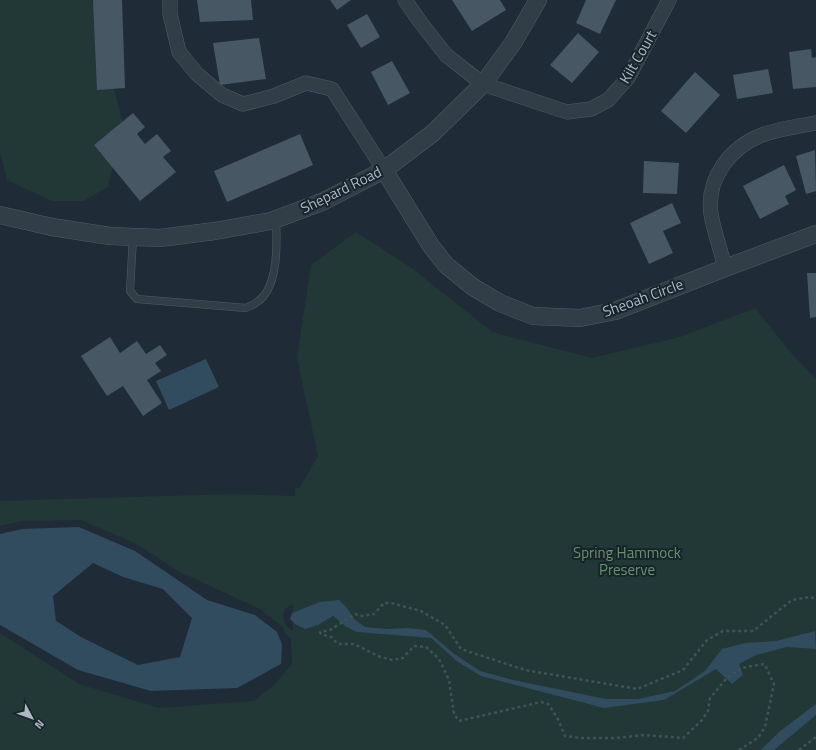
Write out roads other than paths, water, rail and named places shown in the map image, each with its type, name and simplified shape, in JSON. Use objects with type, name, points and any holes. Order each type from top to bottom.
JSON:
[{"type":"street","points":[[170,0],[170,14],[179,52],[197,74],[222,95],[242,104],[274,96],[306,83],[332,89],[384,170]]},
{"type":"street","points":[[405,0],[446,54],[483,84]]},
{"type":"street","name":"Shepard Road","points":[[0,215],[52,227],[110,236],[160,238],[215,231],[276,219],[322,202],[384,170],[432,133],[483,84],[513,43],[538,0]]},
{"type":"street","name":"Kilt Court","points":[[483,84],[567,112],[591,109],[608,100],[628,78],[669,0]]},
{"type":"street","points":[[725,268],[711,213],[712,194],[717,175],[728,158],[740,146],[762,135],[816,123]]},
{"type":"street","name":"Sheoah Circle","points":[[384,170],[431,246],[446,264],[473,287],[500,303],[533,316],[580,318],[615,311],[816,234]]},
{"type":"lane","points":[[133,237],[130,291],[137,299],[246,308],[258,302],[269,289],[273,276],[278,245],[276,219]]},
{"type":"water","points":[[206,359],[219,387],[169,410],[156,381]]},
{"type":"water","points":[[79,527],[135,551],[207,600],[255,615],[277,632],[282,644],[281,664],[237,688],[151,691],[78,670],[0,625],[0,534],[22,529]],"holes":[[[93,563],[123,577],[163,589],[192,618],[180,657],[138,665],[81,637],[56,621],[53,596]]]},
{"type":"water","points":[[339,600],[347,608],[354,619],[365,627],[426,630],[453,653],[480,671],[513,680],[606,699],[638,699],[675,691],[705,671],[722,649],[745,643],[776,641],[815,631],[816,649],[787,647],[756,655],[739,664],[743,675],[732,684],[716,669],[664,700],[604,708],[481,676],[458,662],[431,638],[357,632],[345,626],[333,616],[318,625],[305,629],[295,624],[290,619],[292,613],[320,602]]},
{"type":"water","points":[[816,704],[816,715],[774,750],[761,750],[779,732]]},
{"type":"park label","name":"Spring Hammock Preserve","points":[[627,562]]}]
